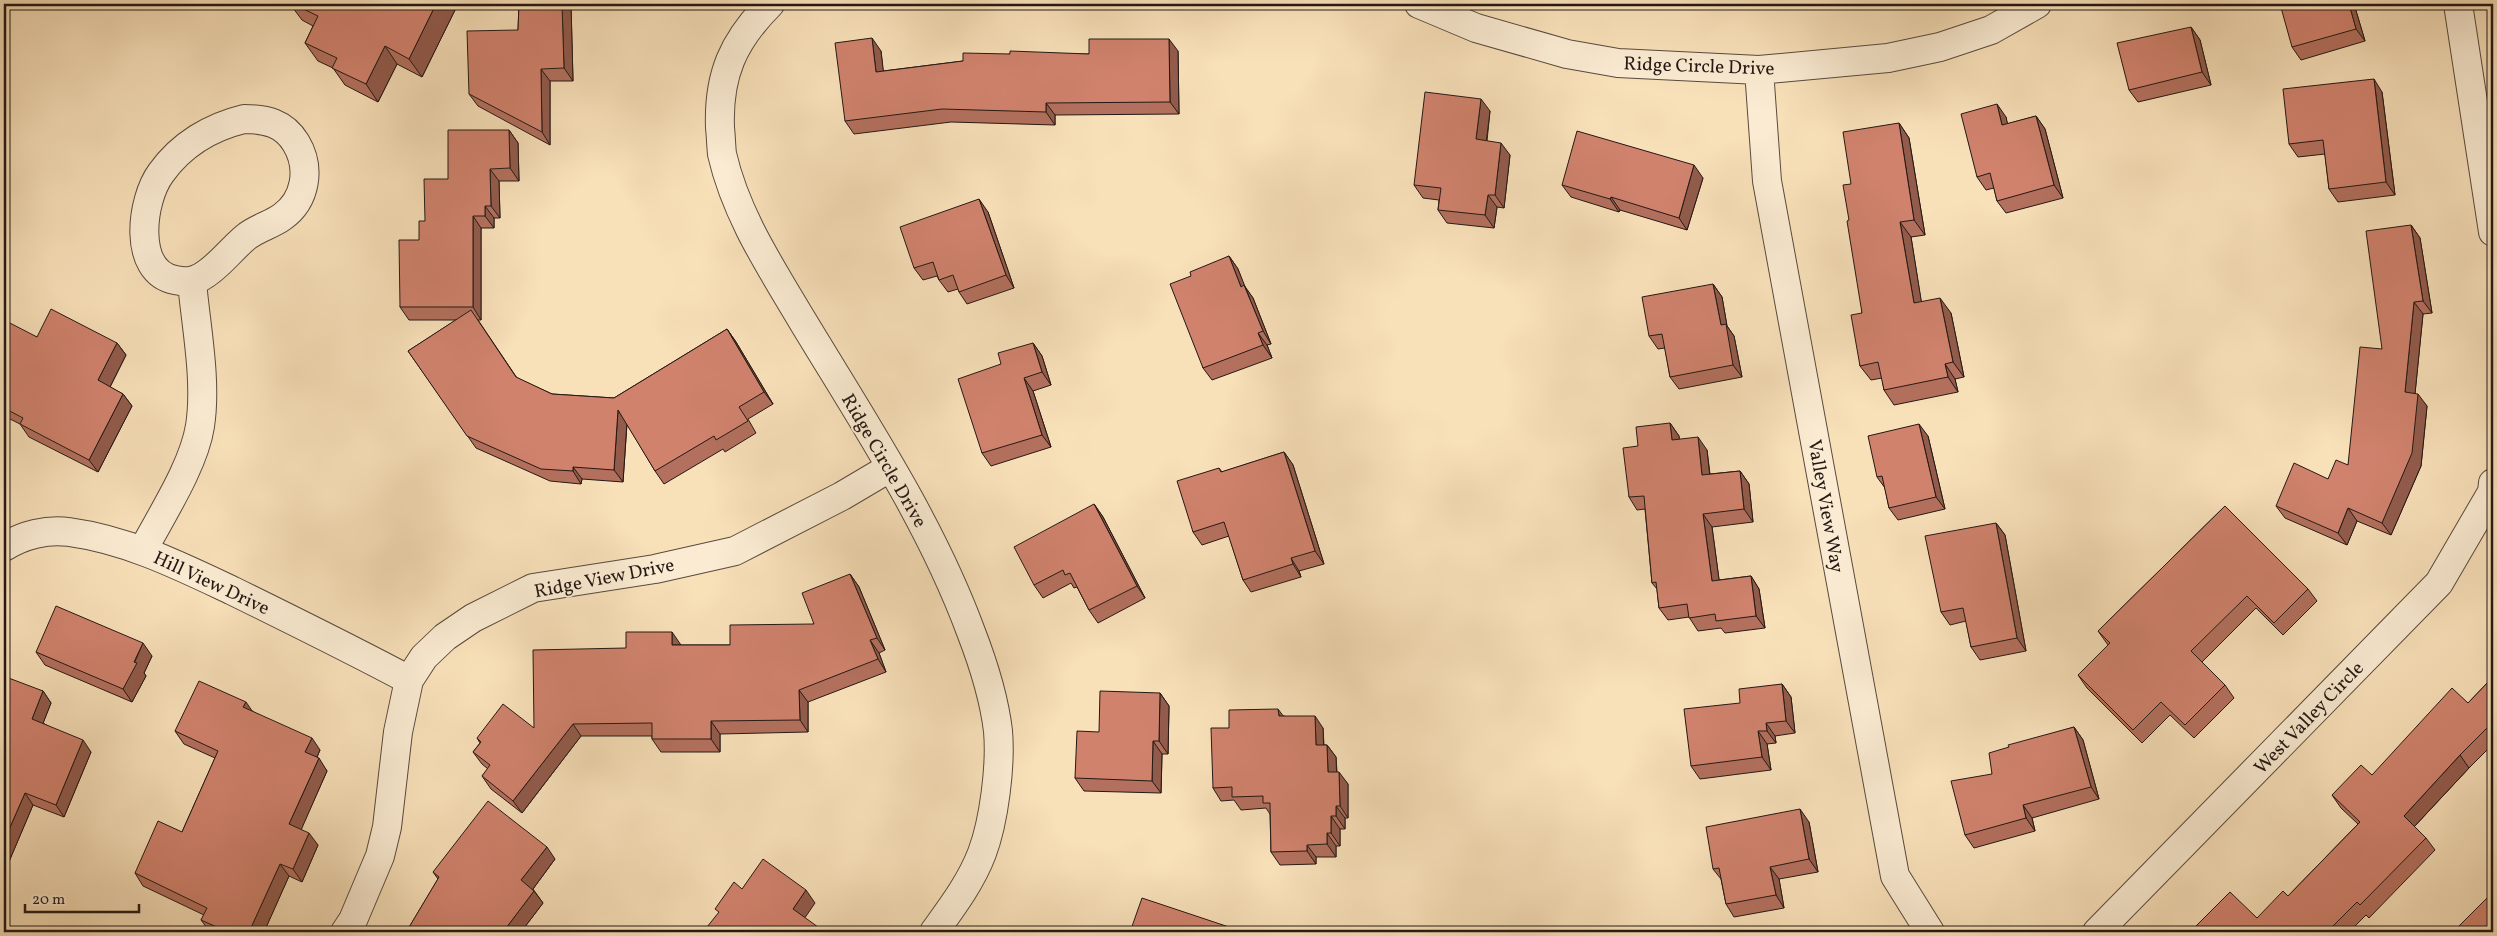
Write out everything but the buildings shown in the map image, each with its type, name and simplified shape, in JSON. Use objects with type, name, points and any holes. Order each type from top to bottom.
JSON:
[{"type":"street","name":"Ridge Circle Drive","points":[[770,4],[753,21],[737,44],[724,75],[719,103],[722,152],[736,203],[756,243],[891,467],[942,561],[981,659],[998,732],[995,789],[983,851],[972,876],[934,932]]},
{"type":"street","name":"Ridge Circle Drive","points":[[1419,4],[1476,28],[1567,54],[1618,63],[1759,70],[1888,58],[1940,47],[1992,30],[2036,4]]},
{"type":"street","points":[[2458,4],[2493,232]]},
{"type":"street","name":"Valley View Way","points":[[1759,70],[1767,181],[1895,876],[1930,932]]},
{"type":"street","points":[[244,119],[258,119],[283,127],[297,144],[302,156],[305,178],[303,189],[298,199],[283,216],[246,236],[209,272],[192,282],[171,279],[163,275],[156,270],[149,260],[144,234],[144,220],[154,183],[179,153],[197,138],[218,126],[244,119]]},
{"type":"street","points":[[143,550],[192,454],[200,426],[202,398],[192,282]]},
{"type":"street","name":"Ridge View Drive","points":[[345,932],[353,920],[380,856],[387,827],[398,732],[409,680],[424,657],[445,637],[473,618],[533,588],[655,569],[735,551],[842,496],[891,467]]},
{"type":"street","name":"West Valley Circle","points":[[2097,932],[2439,583],[2492,492],[2493,483]]},
{"type":"street","name":"Hill View Drive","points":[[4,548],[31,535],[69,532],[143,550],[321,633],[409,680]]}]
